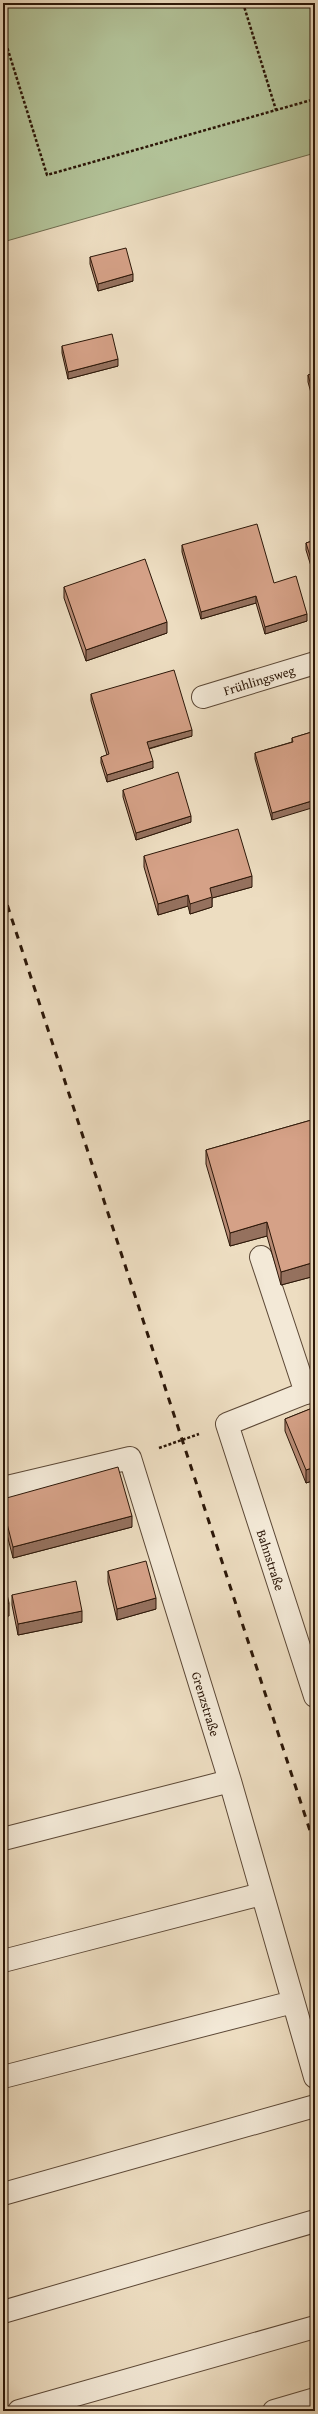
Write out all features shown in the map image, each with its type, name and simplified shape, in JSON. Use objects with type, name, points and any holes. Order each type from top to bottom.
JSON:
[{"type":"street","name":"Frühlingsweg","points":[[203,697],[315,663]]},
{"type":"street","points":[[227,1424],[310,1391],[261,1257]]},
{"type":"street","name":"Bahnstraße","points":[[227,1424],[315,1696]]},
{"type":"street","points":[[3,1488],[130,1458]]},
{"type":"street","name":"Grenzstraße","points":[[130,1458],[230,1781],[261,1894],[315,2077]]},
{"type":"street","points":[[3,1839],[230,1781]]},
{"type":"street","points":[[3,1961],[261,1894]]},
{"type":"street","points":[[3,2077],[293,2002]]},
{"type":"street","points":[[3,2194],[315,2106]]},
{"type":"street","points":[[3,2312],[315,2221]]},
{"type":"street","points":[[19,2411],[315,2328]]},
{"type":"street","points":[[274,2411],[315,2399]]},
{"type":"path","points":[[242,3],[276,110]]},
{"type":"path","points":[[3,34],[47,175],[315,99]]},
{"type":"path","points":[[130,1458],[227,1424]]},
{"type":"green space","points":[[3,3],[315,3],[315,153],[3,242]]},
{"type":"building","points":[[126,248],[133,274],[98,284],[90,257]]},
{"type":"building","points":[[112,334],[118,359],[68,372],[62,346]]},
{"type":"building","points":[[315,373],[315,400],[308,375]]},
{"type":"building","points":[[257,524],[274,583],[296,576],[307,614],[265,627],[256,596],[201,612],[182,545]]},
{"type":"building","points":[[315,540],[315,572],[306,543]]},
{"type":"building","points":[[145,559],[167,622],[86,650],[64,587]]},
{"type":"building","points":[[174,670],[192,730],[147,742],[153,761],[107,775],[101,757],[109,754],[91,694]]},
{"type":"building","points":[[315,731],[315,800],[272,813],[255,753],[293,742],[292,738]]},
{"type":"building","points":[[178,772],[191,816],[136,833],[123,790]]},
{"type":"building","points":[[238,829],[252,876],[210,888],[212,897],[190,904],[188,895],[158,904],[144,856]]},
{"type":"building","points":[[315,1119],[315,1262],[281,1272],[267,1222],[230,1233],[206,1150]]},
{"type":"building","points":[[315,1407],[315,1467],[306,1470],[285,1419]]},
{"type":"building","points":[[118,1467],[132,1516],[13,1547],[3,1508],[3,1499]]},
{"type":"building","points":[[146,1561],[156,1598],[117,1609],[108,1571]]},
{"type":"building","points":[[3,1577],[9,1603],[3,1604]]},
{"type":"building","points":[[76,1581],[82,1611],[18,1624],[12,1595]]},
{"type":"railway","points":[[3,892],[315,1846]]}]
